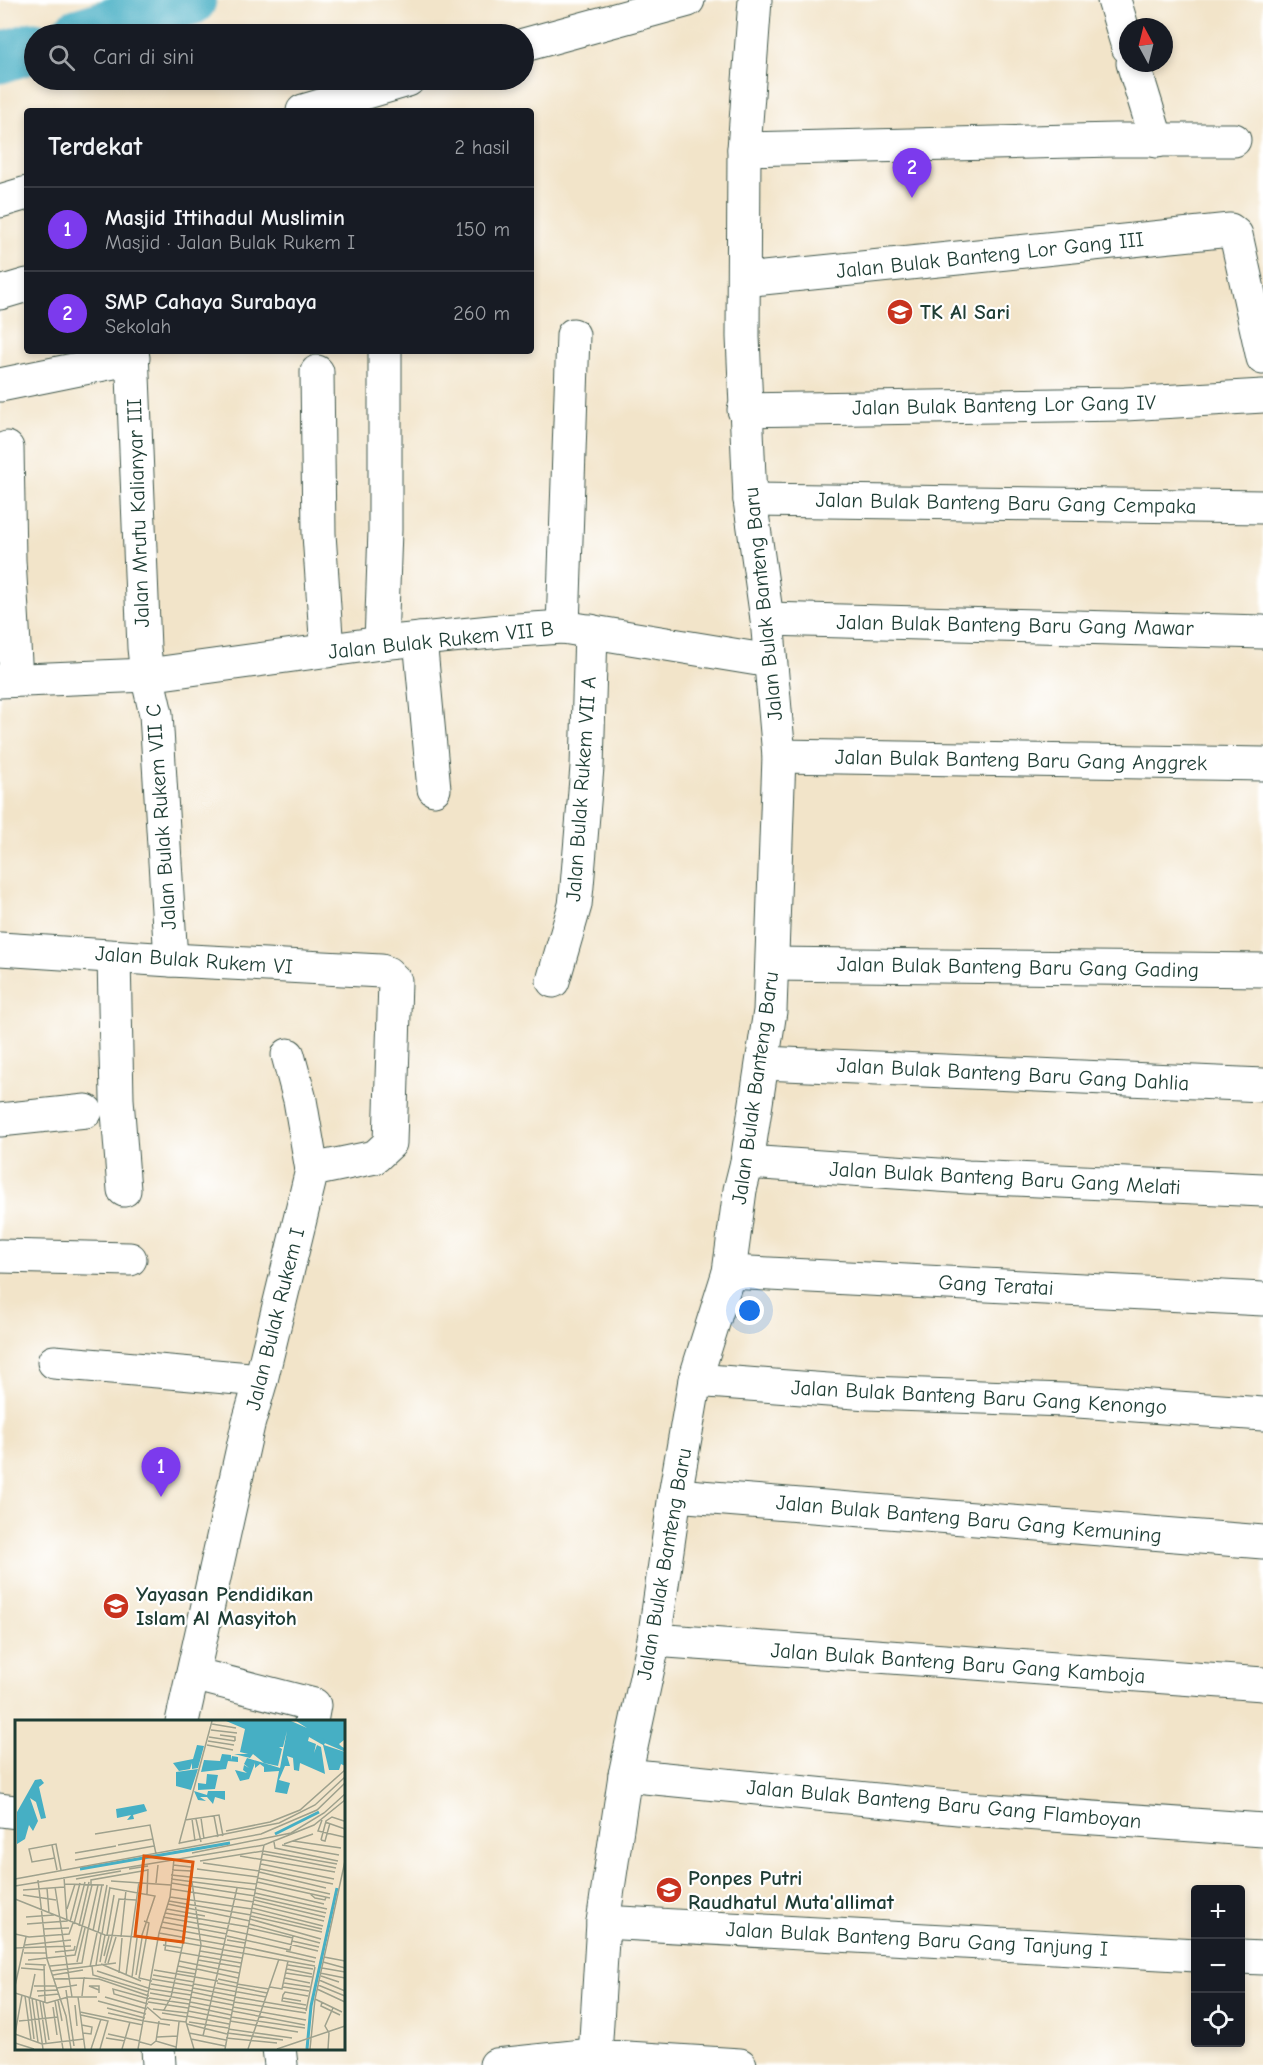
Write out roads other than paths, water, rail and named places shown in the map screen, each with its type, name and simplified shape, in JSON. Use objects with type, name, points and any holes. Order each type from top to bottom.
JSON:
[{"type":"street","points":[[534,42],[688,0]]},
{"type":"street","name":"Jalan Bulak Banteng Baru","points":[[584,2058],[625,1775],[654,1640],[675,1495],[695,1380],[729,1272],[740,1190],[747,1162],[763,1063],[773,964],[779,756],[765,660],[767,619],[750,500],[742,337],[744,149],[755,0]]},
{"type":"street","points":[[1114,0],[1119,18]]},
{"type":"street","points":[[1136,72],[1157,141]]},
{"type":"street","points":[[313,108],[374,90]]},
{"type":"street","points":[[744,149],[1234,140]]},
{"type":"street","points":[[0,201],[24,194]]},
{"type":"street","name":"Jalan Bulak Banteng Lor Gang III","points":[[744,280],[1230,230],[1235,233],[1263,358]]},
{"type":"street","points":[[0,293],[24,286]]},
{"type":"street","name":"Jalan Bulak Rukem VII A","points":[[553,981],[575,905],[587,767],[577,629],[573,335]]},
{"type":"street","points":[[381,643],[385,530],[385,354]]},
{"type":"street","points":[[0,385],[133,355]]},
{"type":"street","name":"Jalan Mrutu Kalianyar III","points":[[133,355],[144,648],[147,675]]},
{"type":"street","points":[[316,372],[320,534],[327,651]]},
{"type":"street","name":"Jalan Bulak Banteng Lor Gang IV","points":[[744,410],[1125,404],[1263,396]]},
{"type":"street","points":[[7,447],[8,680]]},
{"type":"street","name":"Jalan Bulak Banteng Baru Gang Cempaka","points":[[750,500],[1263,507]]},
{"type":"street","name":"Jalan Bulak Banteng Baru Gang Mawar","points":[[767,619],[1263,632]]},
{"type":"street","name":"Jalan Bulak Rukem VII B","points":[[8,680],[147,675],[381,643],[501,631],[577,629],[765,660]]},
{"type":"street","points":[[420,639],[434,789]]},
{"type":"street","name":"Jalan Bulak Rukem VII C","points":[[147,675],[156,714],[171,960]]},
{"type":"street","name":"Jalan Bulak Banteng Baru Gang Anggrek","points":[[779,756],[1263,764]]},
{"type":"street","name":"Jalan Bulak Rukem VI","points":[[0,949],[387,973],[395,981],[390,1143],[375,1158],[312,1170]]},
{"type":"street","points":[[114,957],[117,1099],[124,1190]]},
{"type":"street","name":"Jalan Bulak Banteng Baru Gang Gading","points":[[773,964],[1263,970]]},
{"type":"street","points":[[288,1055],[300,1100],[312,1170]]},
{"type":"street","name":"Jalan Bulak Banteng Baru Gang Dahlia","points":[[763,1063],[1263,1085]]},
{"type":"street","points":[[0,1120],[86,1111]]},
{"type":"street","name":"Jalan Bulak Banteng Baru Gang Melati","points":[[747,1162],[968,1178],[1263,1190]]},
{"type":"street","name":"Jalan Bulak Rukem I","points":[[182,1720],[248,1425],[312,1170]]},
{"type":"street","points":[[0,1256],[130,1258]]},
{"type":"street","name":"Gang Teratai","points":[[729,1272],[1263,1299]]},
{"type":"street","points":[[54,1362],[261,1380]]},
{"type":"street","name":"Jalan Bulak Banteng Baru Gang Kenongo","points":[[695,1380],[868,1394],[1064,1400],[1263,1414]]},
{"type":"street","name":"Jalan Bulak Banteng Baru Gang Kemuning","points":[[675,1495],[1263,1542]]},
{"type":"street","name":"Jalan Bulak Banteng Baru Gang Kamboja","points":[[654,1640],[1263,1684]]},
{"type":"street","points":[[193,1674],[313,1713]]},
{"type":"street","name":"Jalan Bulak Banteng Baru Gang Flamboyan","points":[[625,1775],[968,1809],[1263,1830]]},
{"type":"street","points":[[0,1810],[15,1812]]},
{"type":"street","name":"Jalan Bulak Banteng Baru Gang Tanjung I","points":[[603,1922],[1191,1955]]},
{"type":"street","points":[[1245,1957],[1263,1958]]},
{"type":"street","points":[[158,2050],[159,2065]]},
{"type":"street","points":[[279,2050],[281,2065]]},
{"type":"street","points":[[496,2065],[584,2058],[740,2065]]},
{"type":"waterway","points":[[111,24],[191,0]]},
{"type":"waterway","points":[[0,58],[24,50]]},
{"type":"place","name":"SMP Cahaya Surabaya","points":[[912,198]]},
{"type":"place","name":"TK Al Sari","points":[[900,312]]},
{"type":"place","name":"Masjid Ittihadul Muslimin","points":[[161,1497]]},
{"type":"place","name":"Yayasan Pendidikan Islam Al Masyitoh","points":[[116,1606]]},
{"type":"place","name":"Ponpes Putri Raudhatul Muta'allimat","points":[[669,1890]]}]
